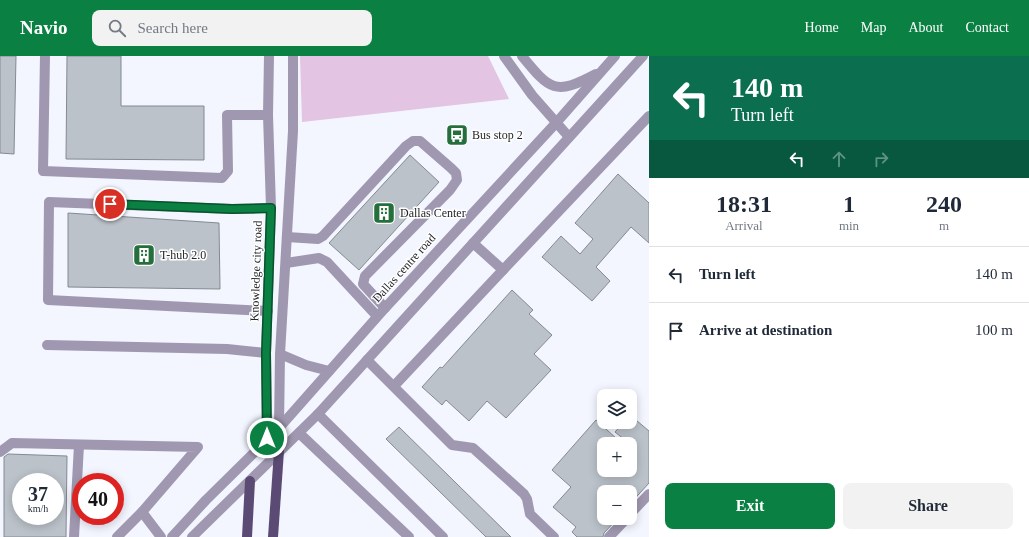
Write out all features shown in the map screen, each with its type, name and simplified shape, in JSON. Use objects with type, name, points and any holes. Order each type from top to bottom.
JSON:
[{"type":"main road","points":[[273,537],[279,452]]},
{"type":"main road","points":[[247,537],[250,480]]},
{"type":"street","points":[[45,56],[43,171],[222,178],[228,171],[227,115],[268,115]]},
{"type":"street","name":"Knowledge city road","points":[[267,438],[266,353],[271,208],[268,115],[269,56]]},
{"type":"street","points":[[278,428],[280,354],[293,131],[293,56]]},
{"type":"street","points":[[504,56],[532,95],[569,137]]},
{"type":"street","points":[[522,56],[540,78],[555,87],[564,88],[601,71]]},
{"type":"street","name":"Dallas centre road","points":[[172,537],[206,500],[278,428],[377,316],[556,123],[615,56]]},
{"type":"street","points":[[192,537],[318,414],[644,56]]},
{"type":"street","points":[[394,386],[649,116]]},
{"type":"street","points":[[287,237],[318,239],[323,236],[406,146],[413,141],[420,141],[456,173],[456,180],[450,190],[365,276],[363,284],[385,308]]},
{"type":"street","points":[[268,311],[48,300],[49,202],[232,209],[271,208]]},
{"type":"street","points":[[474,243],[503,270]]},
{"type":"street","points":[[286,264],[319,258],[327,262],[377,316]]},
{"type":"street","points":[[47,345],[227,349],[266,353]]},
{"type":"street","points":[[280,354],[329,372]]},
{"type":"street","points":[[367,360],[452,445],[473,448],[524,494],[527,499],[530,514],[554,537]]},
{"type":"street","points":[[318,414],[443,537]]},
{"type":"street","points":[[299,433],[409,537]]},
{"type":"street","points":[[0,452],[12,443],[198,447],[142,512],[117,537]]},
{"type":"street","points":[[74,537],[80,445]]},
{"type":"street","points":[[637,507],[649,494]]},
{"type":"street","points":[[142,512],[161,537]]},
{"type":"street","points":[[609,537],[620,525]]},
{"type":"shaded area","points":[[300,56],[488,56],[509,99],[302,122]]},
{"type":"building","points":[[0,56],[16,56],[14,154],[0,153]]},
{"type":"building","points":[[67,56],[121,56],[121,106],[204,106],[204,160],[66,159]]},
{"type":"building","name":"Dallas Center","points":[[410,155],[439,182],[359,270],[329,243]]},
{"type":"building","points":[[618,174],[649,203],[649,243],[631,227],[596,267],[610,281],[592,301],[542,257],[561,236],[580,254],[593,239],[575,223]]},
{"type":"building","name":"T-hub 2.0","points":[[68,213],[219,223],[220,289],[68,287]]},
{"type":"building","points":[[512,290],[533,310],[529,314],[552,335],[534,354],[551,370],[506,418],[487,401],[469,421],[446,400],[442,405],[422,387],[440,367],[442,368]]},
{"type":"building","points":[[596,420],[597,429],[606,429],[615,437],[597,437],[597,477],[637,477],[637,437],[621,437],[615,432],[618,429],[637,429],[637,421],[649,431],[649,483],[637,496],[637,485],[597,485],[597,525],[611,525],[604,533],[603,537],[577,537],[572,532],[576,527],[553,507],[571,487],[552,470]]},
{"type":"building","points":[[399,427],[511,537],[486,537],[386,439]]},
{"type":"building","points":[[8,454],[67,456],[66,537],[4,537],[4,457]]},
{"type":"place","name":"Bus stop 2","points":[[457,135]]},
{"type":"place","name":"Dallas Center","points":[[384,213]]},
{"type":"place","name":"T-hub 2.0","points":[[144,255]]},
{"type":"route","points":[[110,204],[232,209],[271,208],[266,353],[267,438]]}]
